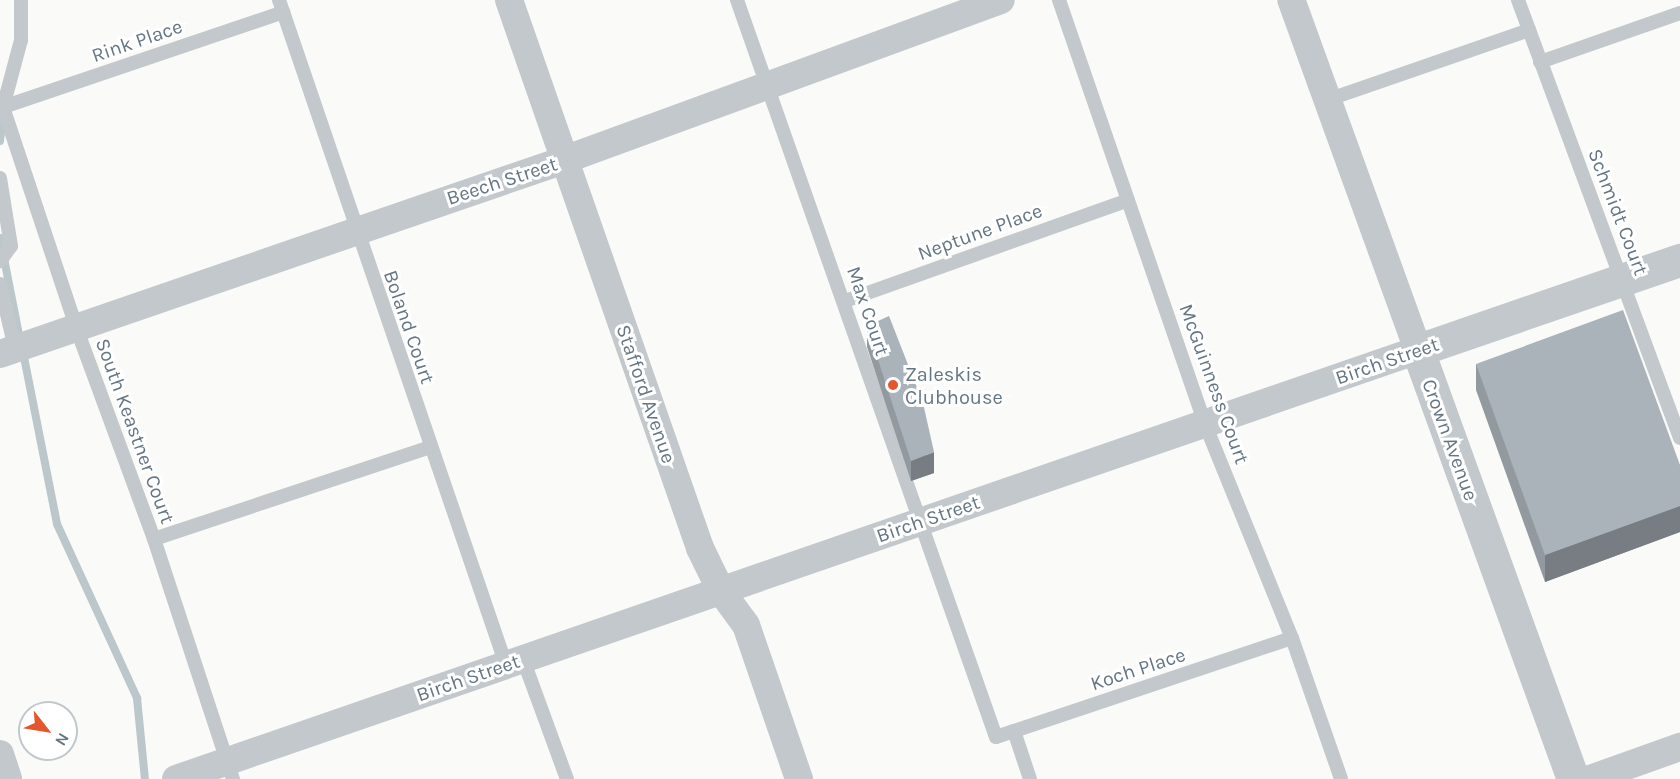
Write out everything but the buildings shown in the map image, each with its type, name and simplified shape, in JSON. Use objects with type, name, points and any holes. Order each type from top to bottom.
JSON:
[{"type":"street","name":"Stafford Avenue","points":[[509,0],[700,548],[721,591],[746,625],[799,779]]},
{"type":"street","name":"Beech Street","points":[[7,352],[355,230],[564,160],[1001,0]]},
{"type":"street","name":"Crown Avenue","points":[[1291,0],[1573,779]]},
{"type":"street","name":"Birch Street","points":[[176,779],[230,770],[514,662],[1680,260]]},
{"type":"street","points":[[1590,779],[1680,747]]},
{"type":"street","points":[[0,754],[8,779]]},
{"type":"lane","points":[[1,108],[21,40],[21,0]]},
{"type":"lane","name":"Max Court","points":[[737,0],[765,86],[844,301],[918,523],[996,737]]},
{"type":"lane","name":"McGuinness Court","points":[[1059,0],[1205,424],[1292,638],[1341,779]]},
{"type":"lane","name":"Schmidt Court","points":[[1518,0],[1680,438]]},
{"type":"lane","name":"Rink Place","points":[[1,108],[281,6]]},
{"type":"lane","name":"Boland Court","points":[[281,6],[430,447],[514,662],[567,779]]},
{"type":"lane","points":[[1540,62],[1680,13]]},
{"type":"lane","points":[[1328,100],[1528,30]]},
{"type":"lane","name":"South Keastner Court","points":[[1,108],[76,327],[154,540],[230,770]]},
{"type":"lane","points":[[0,178],[11,246],[0,261]]},
{"type":"lane","name":"Neptune Place","points":[[844,301],[1128,200]]},
{"type":"lane","points":[[0,284],[7,352]]},
{"type":"lane","points":[[154,540],[430,447]]},
{"type":"lane","name":"Koch Place","points":[[996,737],[1292,638]]},
{"type":"lane","points":[[1014,731],[1030,779]]},
{"type":"waterway","points":[[0,141],[3,116]]},
{"type":"waterway","points":[[0,238],[20,340]]},
{"type":"waterway","points":[[23,352],[57,524],[137,698],[145,779]]},
{"type":"place","name":"Zaleskis Clubhouse","points":[[893,385]]}]
